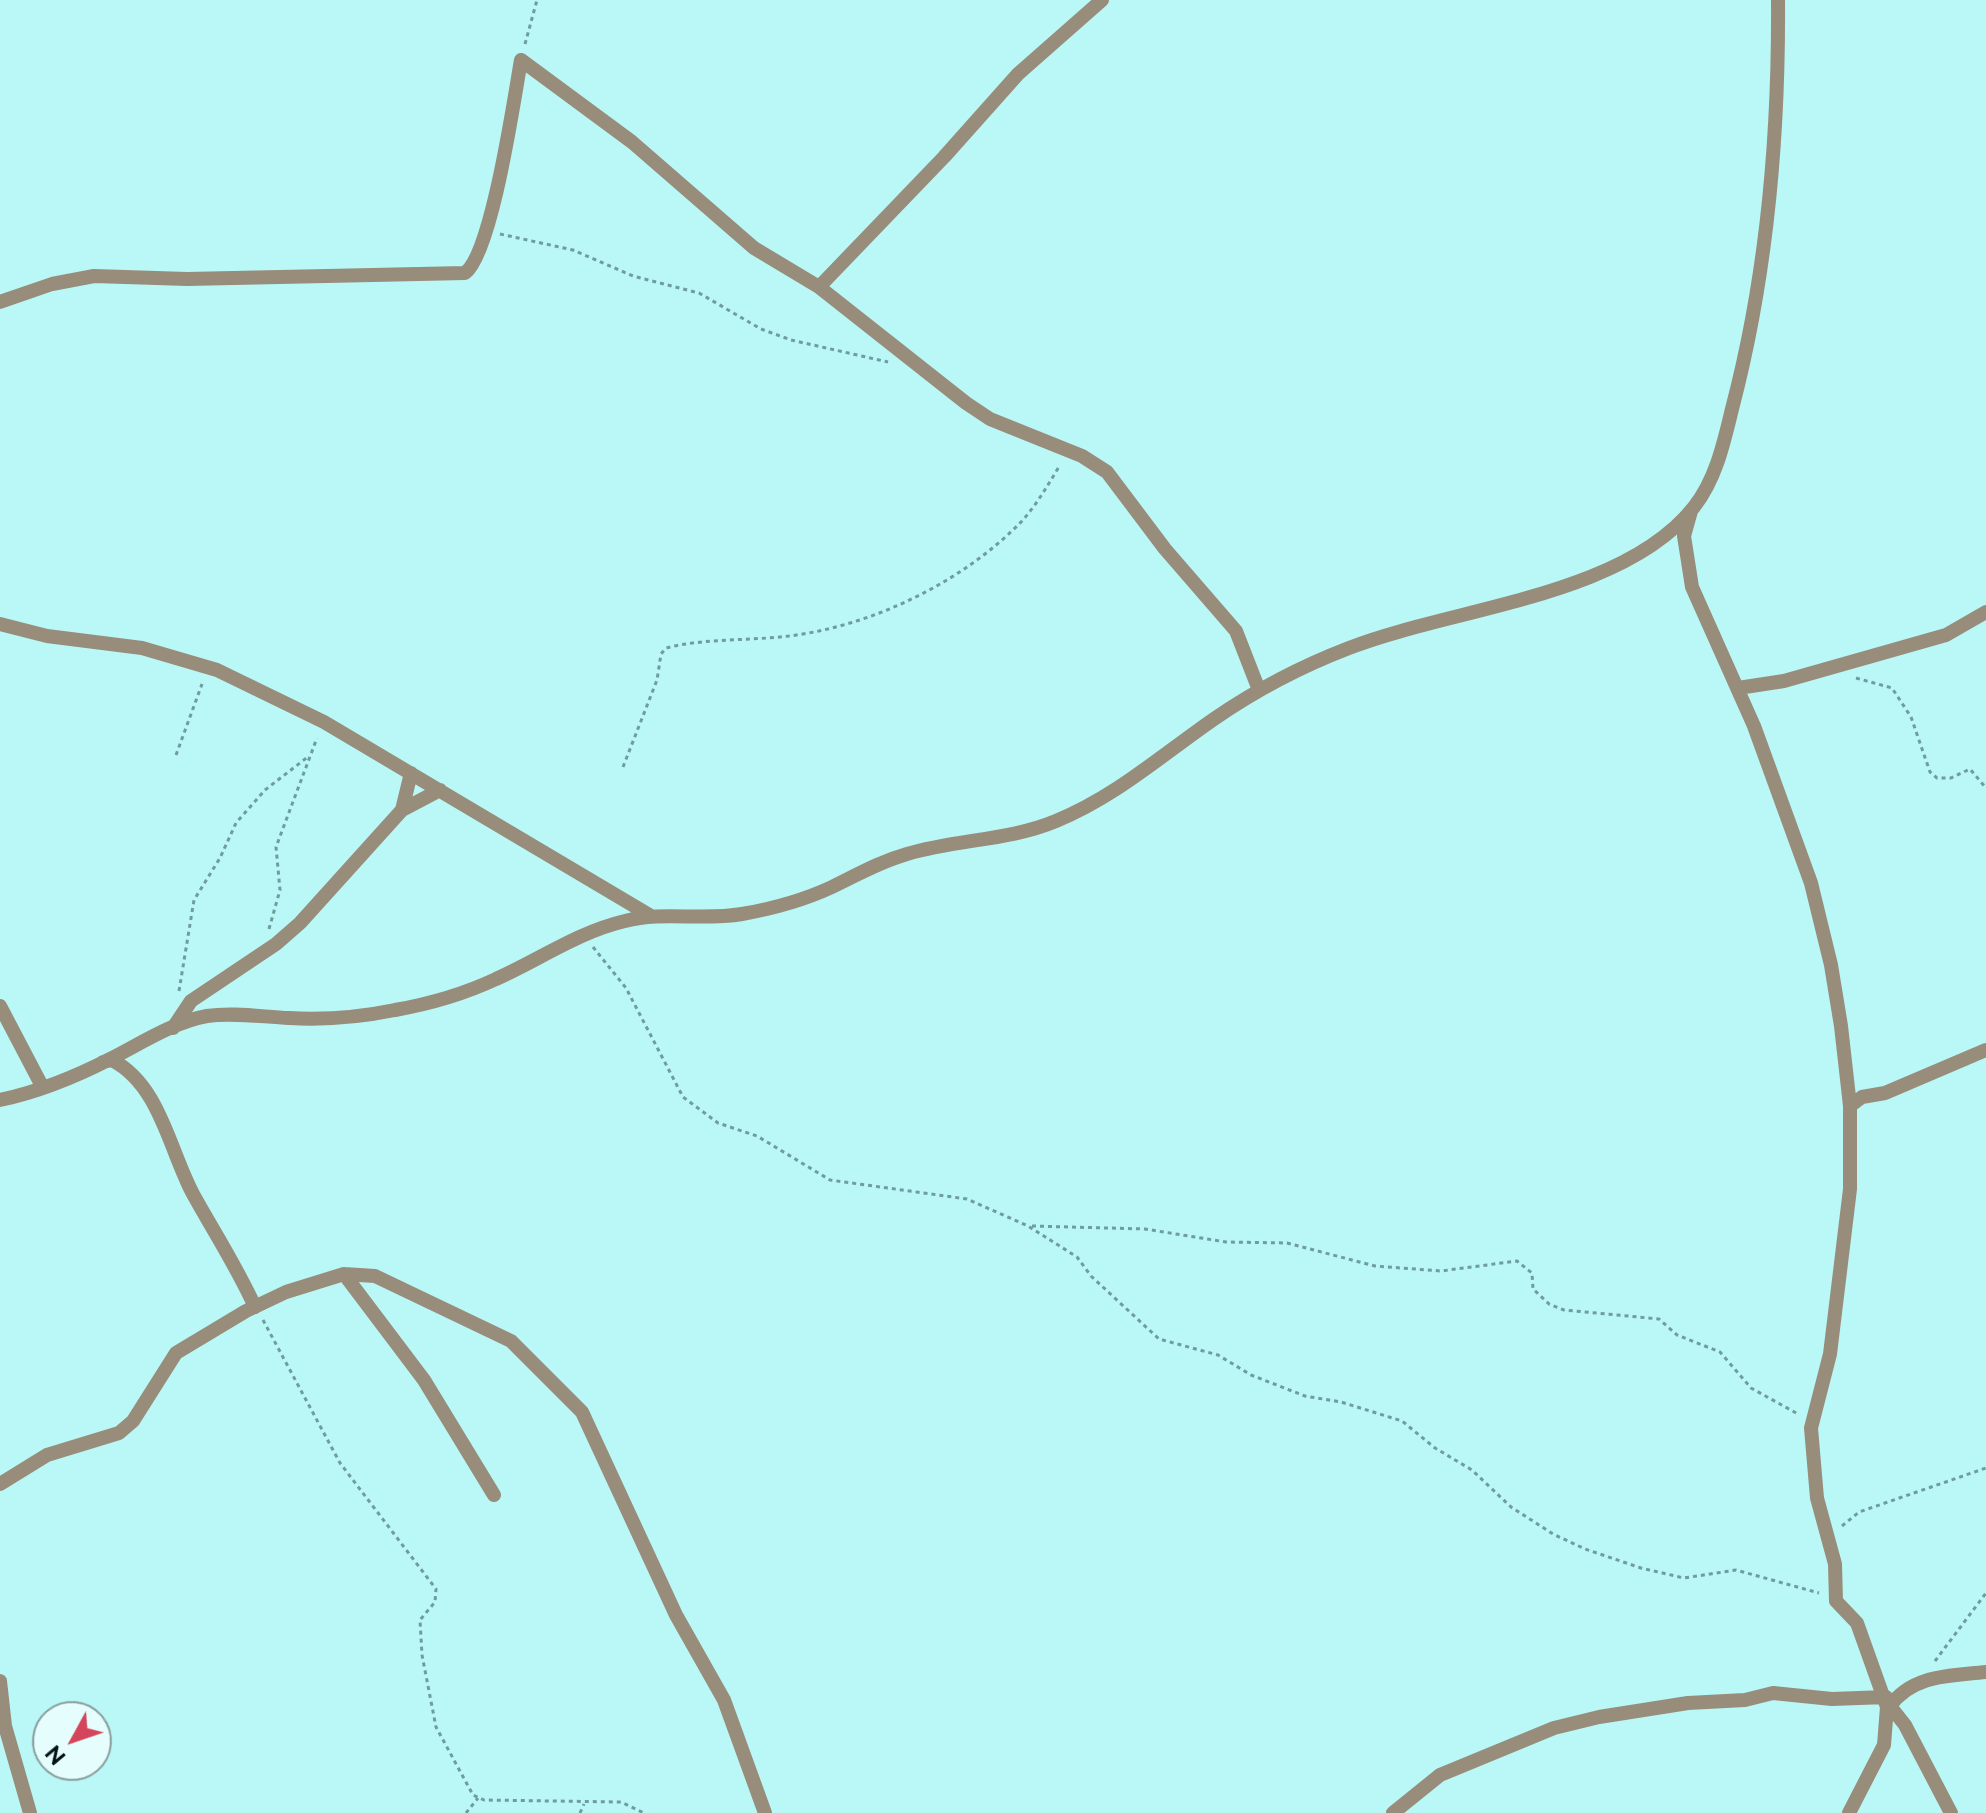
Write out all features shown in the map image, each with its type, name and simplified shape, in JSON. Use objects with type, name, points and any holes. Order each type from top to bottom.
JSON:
[{"type":"street","points":[[819,287],[944,157],[1018,74],[1102,0]]},
{"type":"street","points":[[1778,0],[1772,170],[1754,316],[1715,467],[1691,510],[1684,536],[1692,587],[1738,688],[1811,883],[1831,965],[1850,1106],[1850,1189],[1830,1354],[1811,1428],[1817,1498],[1835,1564],[1836,1601],[1857,1623],[1888,1703],[1905,1725],[1951,1813]]},
{"type":"street","points":[[0,302],[52,284],[94,276],[187,279],[461,274],[473,266],[485,231],[521,60],[632,142],[754,248],[819,287],[923,371],[990,419],[1094,462],[1107,472],[1165,549],[1236,631],[1259,690]]},
{"type":"street","points":[[0,1100],[43,1088],[103,1063],[173,1028],[208,1016],[299,1019],[390,1012],[437,1001],[492,982],[583,935],[651,916],[703,918],[753,912],[829,889],[874,864],[915,851],[1003,838],[1053,822],[1125,784],[1259,690],[1354,646],[1545,592],[1591,573],[1656,542],[1691,510]]},
{"type":"street","points":[[1738,688],[1784,681],[1946,635],[1986,612]]},
{"type":"street","points":[[0,624],[47,636],[142,648],[217,670],[324,722],[651,916]]},
{"type":"street","points":[[402,810],[411,773]]},
{"type":"street","points":[[173,1028],[191,1001],[276,944],[300,923],[402,810],[440,790]]},
{"type":"street","points":[[0,1006],[43,1088]]},
{"type":"street","points":[[1850,1106],[1862,1097],[1885,1093],[1986,1050]]},
{"type":"street","points":[[103,1063],[112,1060],[140,1082],[168,1135],[192,1192],[240,1274],[255,1307]]},
{"type":"street","points":[[344,1274],[424,1380],[494,1495]]},
{"type":"street","points":[[0,1484],[47,1455],[119,1433],[133,1421],[176,1353],[255,1307],[344,1274],[375,1276],[511,1341],[582,1412],[676,1615],[724,1700],[765,1813]]},
{"type":"street","points":[[1393,1813],[1440,1775],[1554,1728],[1599,1717],[1688,1703],[1745,1700],[1773,1693],[1888,1703],[1919,1682],[1986,1672]]},
{"type":"street","points":[[0,1681],[9,1741],[30,1813]]},
{"type":"street","points":[[1849,1813],[1884,1745],[1888,1703]]},
{"type":"path","points":[[521,60],[537,0]]},
{"type":"path","points":[[485,231],[573,250],[633,276],[699,293],[752,324],[791,340],[923,371]]},
{"type":"path","points":[[623,767],[657,680],[661,654],[666,648],[791,636],[851,623],[886,610],[964,568],[1020,523],[1033,508],[1067,451]]},
{"type":"path","points":[[1838,665],[1852,676],[1892,688],[1911,717],[1930,772],[1937,778],[1951,778],[1970,769],[1986,788]]},
{"type":"path","points":[[176,755],[198,691],[217,670]]},
{"type":"path","points":[[268,930],[280,890],[276,847],[324,722]]},
{"type":"path","points":[[177,998],[194,900],[244,812],[281,776],[309,756]]},
{"type":"path","points":[[583,935],[626,988],[683,1097],[699,1112],[780,1148],[830,1180],[967,1199],[1028,1226],[1077,1257],[1159,1339],[1218,1355],[1251,1375],[1305,1396],[1341,1402],[1402,1421],[1435,1448],[1472,1470],[1511,1507],[1553,1534],[1641,1568],[1684,1578],[1736,1570],[1814,1591],[1836,1601]]},
{"type":"path","points":[[1028,1226],[1145,1229],[1226,1242],[1287,1243],[1375,1266],[1441,1271],[1517,1261],[1532,1273],[1533,1289],[1549,1304],[1582,1313],[1659,1319],[1677,1335],[1720,1352],[1751,1388],[1792,1407],[1811,1428]]},
{"type":"path","points":[[255,1307],[340,1463],[436,1589],[435,1602],[423,1614],[419,1627],[431,1706],[445,1748],[466,1787],[478,1798],[584,1804],[621,1802],[644,1813]]},
{"type":"path","points":[[1827,1538],[1859,1512],[1986,1468]]},
{"type":"path","points":[[1919,1682],[1986,1593]]},
{"type":"path","points":[[466,1813],[478,1798]]},
{"type":"path","points":[[580,1813],[584,1804]]}]
